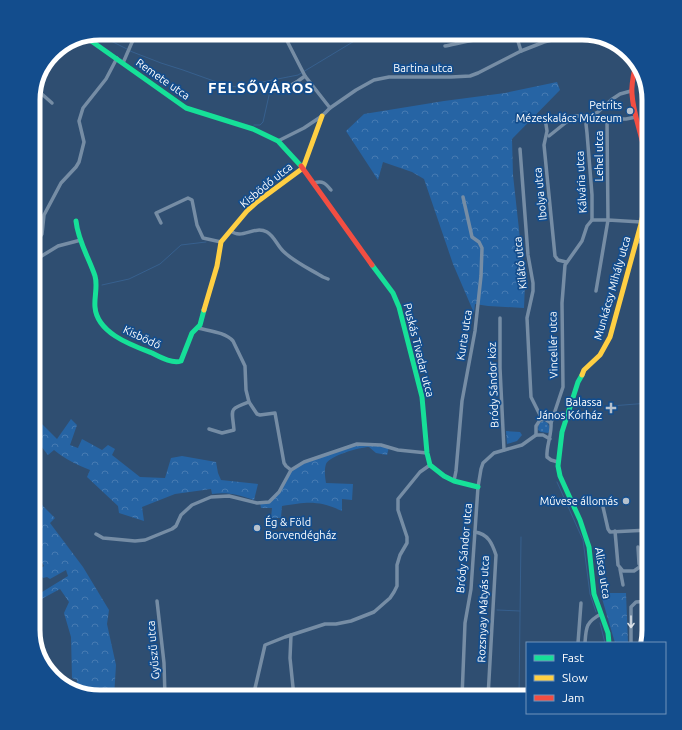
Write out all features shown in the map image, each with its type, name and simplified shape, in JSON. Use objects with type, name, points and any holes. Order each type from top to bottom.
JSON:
[{"type":"street","points":[[123,63],[134,40]]},
{"type":"street","points":[[286,40],[305,76],[330,108]]},
{"type":"street","points":[[445,46],[478,40]]},
{"type":"street","points":[[518,40],[521,51]]},
{"type":"street","name":"Bartina utca","points":[[278,141],[304,128],[356,90],[374,80],[389,76],[470,76],[521,51],[552,40]]},
{"type":"street","name":"Remete utca","points":[[91,41],[186,108],[253,129],[278,141]]},
{"type":"street","points":[[40,237],[42,234],[44,215],[61,183],[79,162],[84,142],[79,121],[83,108],[102,84],[117,58]]},
{"type":"street","name":"Munkácsy Mihály utca","points":[[634,70],[631,79],[633,109],[642,138]]},
{"type":"street","points":[[281,91],[298,82],[305,76]]},
{"type":"street","points":[[549,136],[575,116],[590,116],[598,112],[620,94],[631,91]]},
{"type":"street","points":[[40,93],[52,103]]},
{"type":"street","name":"Kisbödő utca","points":[[221,242],[257,202],[303,168],[322,116]]},
{"type":"street","name":"Kálvária utca","points":[[565,263],[582,241],[587,226],[592,220],[592,195],[586,128],[586,124],[590,116]]},
{"type":"street","name":"Lehel utca","points":[[608,220],[607,120],[636,117]]},
{"type":"street","name":"Ibolya utca","points":[[545,118],[548,131],[544,145],[555,256],[558,260],[565,263]]},
{"type":"street","name":"Puskás Tivadar utca","points":[[278,141],[303,168],[356,246],[393,293],[399,306],[420,390],[427,453],[430,465]]},
{"type":"street","name":"Kilátó utca","points":[[520,149],[528,255],[533,283],[533,291],[527,318],[531,397],[542,419]]},
{"type":"street","points":[[314,183],[320,181],[323,182],[331,190]]},
{"type":"street","name":"Kurta utca","points":[[454,481],[462,401],[475,331],[481,276],[482,248],[479,242],[472,237],[463,197]]},
{"type":"street","points":[[161,223],[156,213],[188,198],[192,200],[197,225],[203,238],[221,242]]},
{"type":"street","name":"Munkácsy Mihály utca","points":[[558,462],[562,432],[578,382],[584,370],[600,355],[610,337],[642,218]]},
{"type":"street","points":[[592,220],[641,222]]},
{"type":"street","points":[[596,291],[608,220]]},
{"type":"street","name":"Kisbödő","points":[[76,221],[81,240],[96,281],[94,290],[96,313],[101,322],[108,331],[130,344],[178,362],[180,361],[192,333],[198,328],[218,266],[221,242]]},
{"type":"street","points":[[231,231],[236,234],[256,230],[268,233],[284,252],[328,279]]},
{"type":"street","points":[[40,257],[56,247],[81,240]]},
{"type":"street","points":[[636,242],[642,242]]},
{"type":"street","name":"Vincellér utca","points":[[558,462],[547,457],[547,451],[552,429],[551,423],[563,387],[562,303],[565,263]]},
{"type":"street","name":"Bródy Sándor köz","points":[[500,318],[500,368],[504,450]]},
{"type":"street","points":[[198,328],[216,332],[230,338],[233,341],[245,366],[246,390],[249,402],[257,414],[275,413],[284,463],[291,470]]},
{"type":"street","points":[[209,430],[222,433],[234,430],[232,410],[234,407],[249,402]]},
{"type":"street","points":[[550,439],[543,435],[536,435],[536,426],[542,419],[548,420],[551,423]]},
{"type":"street","name":"Bródy Sándor utca","points":[[462,690],[465,622],[471,588],[478,487],[481,469],[483,463],[494,453],[522,445],[536,435]]},
{"type":"street","points":[[96,534],[103,538],[114,540],[146,540],[172,529],[176,526],[181,515],[192,505],[211,497],[229,496],[257,503],[269,502],[279,492],[291,470],[304,462],[357,444],[381,445],[398,450],[427,453]]},
{"type":"street","name":"Alisca utca","points":[[558,462],[560,476],[580,520],[589,547],[594,594],[608,633],[609,642]]},
{"type":"street","points":[[255,690],[265,645],[325,624],[336,624],[351,621],[374,612],[394,592],[397,586],[398,560],[407,543],[407,537],[398,510],[398,499],[402,492],[420,472],[430,465],[444,476],[454,481],[478,487]]},
{"type":"street","points":[[603,507],[610,532],[642,530]]},
{"type":"street","points":[[615,531],[618,565],[620,568],[622,584]]},
{"type":"street","name":"Rozsnyay Mátyás utca","points":[[475,532],[489,538],[496,555],[488,690]]},
{"type":"street","points":[[620,568],[623,571],[634,571],[641,566],[639,564],[638,547]]},
{"type":"street","name":"Gyűszű utca","points":[[157,601],[164,663],[165,690]]},
{"type":"street","points":[[631,642],[631,609],[634,603],[642,601]]},
{"type":"street","points":[[578,642],[581,603]]},
{"type":"street","points":[[585,642],[589,622],[601,614]]},
{"type":"street","points":[[291,635],[290,658],[293,690]]},
{"type":"green space","points":[[557,82],[560,90],[512,139],[513,175],[525,284],[524,308],[475,304],[474,313],[453,264],[424,179],[412,172],[383,162],[378,180],[346,131],[364,114],[505,93]]},
{"type":"green space","points":[[71,419],[77,425],[70,445],[78,448],[82,439],[102,450],[108,445],[115,449],[112,455],[140,477],[165,478],[171,458],[182,456],[216,462],[221,480],[258,484],[254,500],[233,494],[212,494],[211,489],[175,494],[142,507],[144,521],[119,513],[118,506],[87,477],[90,470],[71,462],[54,450],[48,455],[40,445],[40,422],[57,439]]},
{"type":"green space","points":[[543,421],[547,422],[549,426],[548,433],[538,430],[539,423]]},
{"type":"green space","points":[[506,431],[520,432],[522,435],[517,441],[507,444]]},
{"type":"green space","points":[[357,444],[389,447],[387,455],[376,453],[369,447],[365,447],[352,450],[328,461],[325,471],[326,483],[353,484],[352,500],[342,499],[342,511],[326,505],[312,503],[299,504],[282,506],[281,518],[271,518],[272,508],[261,508],[260,503],[266,502],[275,495],[291,470],[296,466],[312,458]]},
{"type":"green space","points":[[40,502],[55,518],[50,523],[83,567],[109,610],[107,624],[116,665],[114,690],[85,688],[77,685],[77,680],[72,678],[71,637],[64,613],[69,602],[60,589],[40,600],[40,593],[68,576],[66,570],[50,579],[47,577],[43,578],[40,574],[40,569],[44,566],[40,559]]},
{"type":"green space","points":[[610,593],[626,593],[628,642],[615,642],[601,595]]},
{"type":"waterway","points":[[109,40],[127,49]]},
{"type":"waterway","points":[[130,51],[225,85],[237,87],[298,75],[356,40]]},
{"type":"waterway","points":[[254,125],[260,125],[263,122],[272,82]]},
{"type":"waterway","points":[[102,285],[129,279],[160,264],[181,245],[206,242]]},
{"type":"waterway","points":[[611,406],[642,404]]},
{"type":"waterway","points":[[557,482],[583,540],[590,594],[596,612]]},
{"type":"waterway","points":[[519,690],[521,537]]},
{"type":"waterway","points":[[497,610],[520,611]]},
{"type":"waterway","points":[[600,623],[605,642]]},
{"type":"traffic: fast","points":[[91,41],[186,108],[253,129],[278,141],[301,166]]},
{"type":"traffic: fast","points":[[76,221],[81,242],[95,276],[95,307],[97,316],[108,331],[116,337],[166,360],[174,362],[181,361],[192,333],[200,325],[204,310]]},
{"type":"traffic: fast","points":[[372,265],[393,293],[399,307],[422,397],[427,453],[430,465],[444,476],[454,481],[478,487]]},
{"type":"traffic: fast","points":[[582,375],[578,382],[562,432],[558,466],[560,476],[580,520],[589,547],[594,594],[608,633],[609,642]]},
{"type":"traffic: slow","points":[[204,310],[217,266],[221,242],[247,211],[303,168],[322,116]]},
{"type":"traffic: slow","points":[[582,375],[584,370],[600,355],[610,337],[642,219]]},
{"type":"traffic: jam","points":[[634,71],[632,82],[632,94],[635,114],[642,141]]},
{"type":"traffic: jam","points":[[301,166],[372,265]]},
{"type":"place","name":"Petrits Mézeskalács Múzeum","points":[[630,111]]},
{"type":"place","name":"Balassa János Kórház","points":[[611,408]]},
{"type":"place","name":"Művese állomás","points":[[626,501]]},
{"type":"place","name":"Ég & Föld Borvendégház","points":[[257,528]]},
{"type":"district","name":"FELSŐVÁROS","points":[[261,88]]}]
